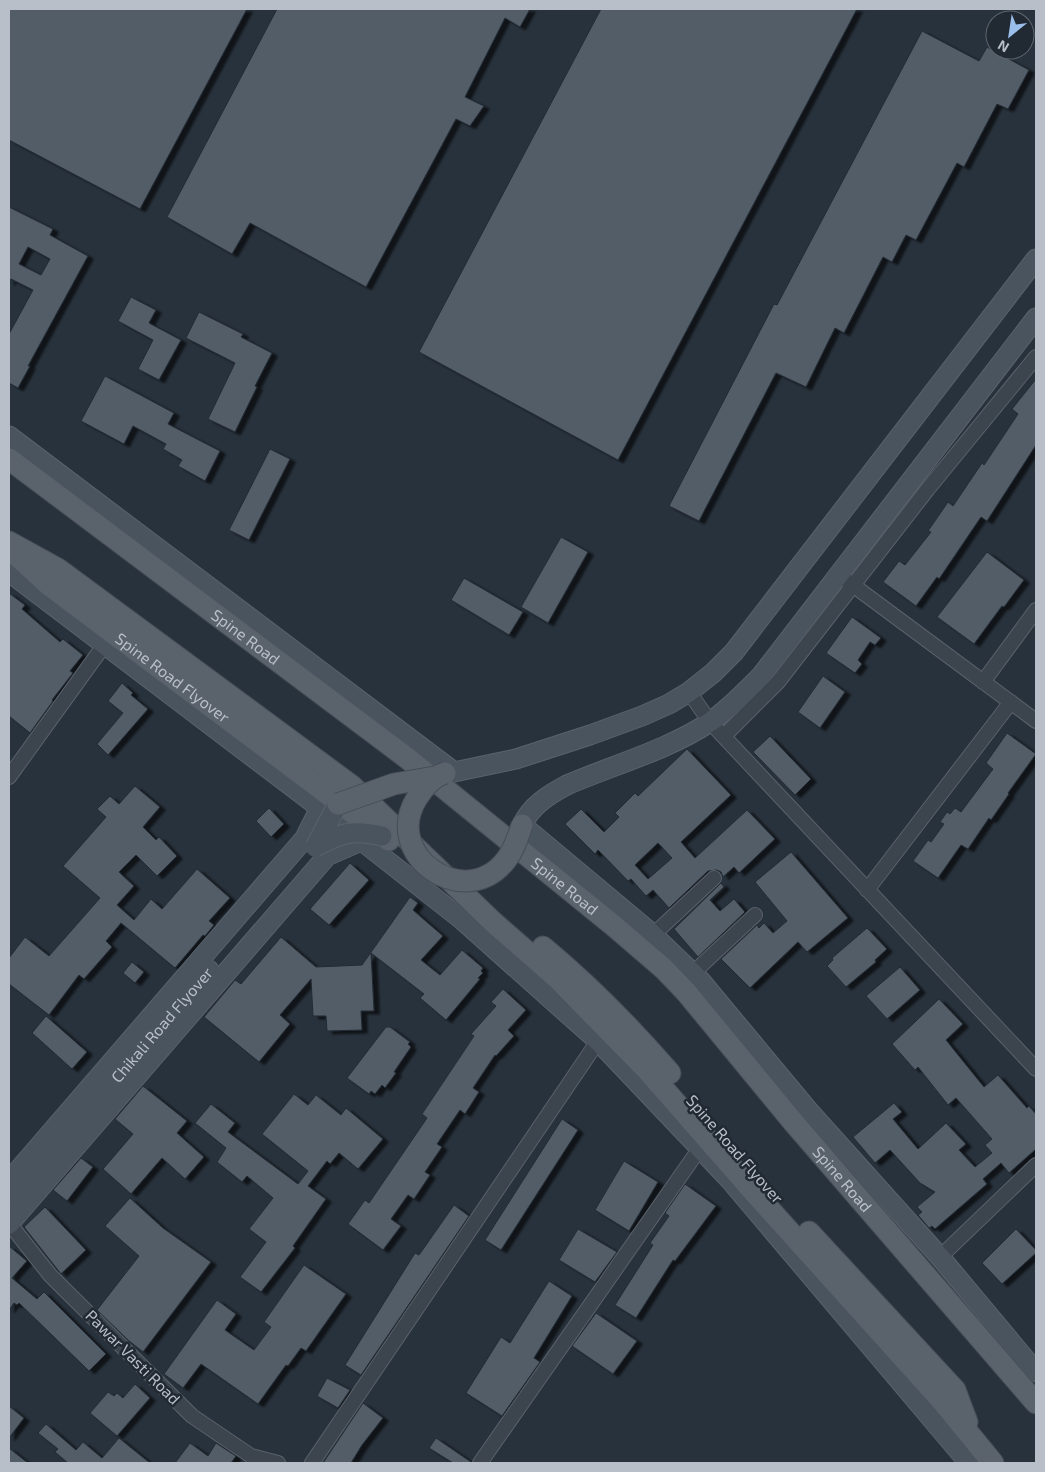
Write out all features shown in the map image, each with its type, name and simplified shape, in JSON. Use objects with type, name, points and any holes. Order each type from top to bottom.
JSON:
[{"type":"main road","points":[[9,1181],[305,838],[329,806],[394,784],[516,759],[590,735],[669,704],[689,692],[713,673],[734,652],[1036,259]]},
{"type":"main road","points":[[522,825],[532,810],[553,792],[585,777],[683,738],[710,722],[737,700],[761,676],[846,580],[1036,318]]},
{"type":"main road","name":"Spine Road","points":[[9,436],[444,774]]},
{"type":"main road","name":"Spine Road","points":[[9,459],[407,758],[614,926],[664,969],[686,992],[794,1123],[1036,1404]]},
{"type":"main road","points":[[9,542],[58,569],[352,786],[486,915],[557,978],[603,1035],[730,1180],[969,1463]]},
{"type":"main road","name":"Spine Road Flyover","points":[[9,548],[49,585],[329,806],[382,836],[443,877],[462,881],[482,878],[500,868],[512,852],[522,825]]},
{"type":"main road","points":[[9,572],[329,806],[361,841],[460,918],[648,1071],[753,1192],[943,1402],[993,1463]]},
{"type":"main road","name":"Spine Road Flyover","points":[[426,866],[412,845],[409,820],[415,801],[444,774]]},
{"type":"main road","name":"Chikali Road Flyover","points":[[315,847],[329,806]]},
{"type":"main road","name":"Spine Road","points":[[522,825],[653,935],[693,974],[808,1110],[940,1257],[1036,1372]]},
{"type":"main road","name":"Chikali Road Flyover","points":[[9,1202],[315,847],[338,835],[366,832],[382,836]]},
{"type":"main road","points":[[9,1224],[326,856],[361,841]]},
{"type":"main road","name":"Spine Road Flyover","points":[[462,881],[566,966],[618,1016],[764,1183],[955,1390],[976,1443]]},
{"type":"street","points":[[724,736],[778,682],[846,580],[934,482],[1036,357]]},
{"type":"street","points":[[846,580],[1036,721]]},
{"type":"street","points":[[983,682],[1036,610]]},
{"type":"street","points":[[9,777],[105,644]]},
{"type":"street","points":[[689,692],[710,722],[1036,1070]]},
{"type":"street","points":[[867,890],[1011,702]]},
{"type":"street","points":[[653,935],[714,878]]},
{"type":"street","points":[[693,974],[754,915]]},
{"type":"street","points":[[312,1463],[603,1035]]},
{"type":"street","points":[[480,1463],[700,1148]]},
{"type":"street","points":[[940,1257],[1036,1164]]},
{"type":"street","name":"Pawar Vasti Road","points":[[9,1224],[50,1275],[192,1416],[251,1456],[278,1463]]},
{"type":"building","points":[[9,9],[247,9],[140,209],[9,140]]},
{"type":"building","points":[[277,9],[530,9],[520,27],[505,18],[465,97],[484,106],[470,126],[456,119],[366,287],[250,223],[232,254],[167,217]]},
{"type":"building","points":[[601,9],[857,9],[618,460],[419,352]]},
{"type":"building","points":[[922,31],[979,61],[985,50],[985,60],[1011,60],[1029,70],[1008,109],[997,104],[964,167],[957,163],[916,240],[906,235],[892,262],[883,257],[844,333],[835,328],[806,387],[776,373],[699,521],[669,506],[774,304],[777,305]]},
{"type":"building","points":[[9,207],[53,229],[50,235],[88,256],[18,388],[9,383],[9,334],[33,290],[11,279],[9,283]],"holes":[[[28,247],[50,259],[41,275],[19,264]]]},
{"type":"building","points":[[131,297],[156,310],[149,323],[181,340],[159,380],[138,369],[153,340],[118,321]]},
{"type":"building","points":[[199,312],[243,334],[241,337],[272,353],[235,432],[208,419],[235,363],[186,338]]},
{"type":"building","points":[[105,376],[174,413],[168,424],[220,451],[205,481],[178,466],[182,460],[163,449],[166,444],[133,426],[124,444],[81,421]]},
{"type":"building","points":[[1036,379],[1036,445],[987,521],[981,517],[939,579],[937,577],[916,606],[883,582],[899,561],[905,565],[931,532],[928,531],[948,502],[953,506],[982,463],[984,465],[1018,414],[1012,409]]},
{"type":"building","points":[[270,449],[290,459],[249,540],[229,530]]},
{"type":"building","points":[[561,537],[588,552],[548,623],[521,607]]},
{"type":"building","points":[[987,552],[1024,580],[974,644],[937,617]]},
{"type":"building","points":[[464,578],[523,612],[509,635],[451,600]]},
{"type":"building","points":[[9,593],[25,605],[22,609],[60,642],[63,639],[83,655],[70,671],[73,673],[30,733],[9,716]]},
{"type":"building","points":[[852,617],[881,638],[875,645],[870,642],[858,660],[862,664],[855,673],[826,653]]},
{"type":"building","points":[[823,676],[845,692],[820,728],[798,712]]},
{"type":"building","points":[[122,683],[133,693],[131,695],[148,709],[108,755],[97,744],[123,713],[108,701]]},
{"type":"building","points":[[1007,733],[1036,754],[991,820],[989,818],[968,849],[961,845],[938,878],[913,861],[928,840],[931,842],[944,824],[940,822],[947,812],[950,814],[955,808],[961,812],[993,769],[986,763]]},
{"type":"building","points":[[770,736],[811,779],[795,795],[753,752]]},
{"type":"building","points":[[687,749],[731,795],[681,842],[695,858],[747,810],[775,839],[739,873],[734,867],[723,877],[721,872],[717,870],[708,871],[669,908],[653,890],[646,896],[631,879],[628,881],[598,850],[595,854],[565,824],[581,809],[604,832],[619,817],[615,813],[635,793],[638,796]],"holes":[[[658,843],[672,858],[648,879],[635,865]]]},
{"type":"building","points":[[135,786],[160,807],[143,827],[156,840],[159,837],[177,856],[157,876],[136,855],[119,872],[134,886],[117,905],[134,920],[151,899],[162,909],[197,869],[230,898],[209,921],[214,925],[175,968],[121,923],[106,941],[112,947],[84,979],[79,975],[49,1015],[9,984],[9,958],[25,937],[49,956],[100,898],[63,866],[106,817],[97,809],[110,796],[119,804]]},
{"type":"building","points":[[269,808],[284,824],[271,837],[256,821]]},
{"type":"building","points":[[791,852],[848,918],[807,952],[798,942],[750,988],[721,959],[757,925],[759,928],[764,923],[773,933],[787,921],[755,882]]},
{"type":"building","points":[[350,863],[369,880],[329,925],[310,909]]},
{"type":"building","points":[[721,883],[724,887],[710,900],[720,911],[734,899],[745,912],[698,957],[674,929]]},
{"type":"building","points":[[410,897],[418,903],[413,910],[443,936],[421,960],[440,975],[462,950],[483,968],[481,971],[483,973],[478,978],[480,979],[446,1020],[420,998],[424,994],[371,953],[374,1011],[361,1011],[362,1030],[327,1031],[326,1016],[313,1016],[311,979],[280,1015],[290,1024],[259,1062],[204,1017],[235,980],[241,984],[281,937],[316,967],[362,965]]},
{"type":"building","points":[[867,928],[887,949],[875,960],[876,962],[846,987],[827,966],[833,960],[832,958]]},
{"type":"building","points":[[132,962],[144,972],[135,983],[123,973]]},
{"type":"building","points":[[900,967],[920,990],[887,1019],[866,996]]},
{"type":"building","points":[[503,989],[526,1010],[508,1030],[514,1036],[495,1055],[473,1088],[479,1092],[465,1114],[460,1110],[437,1144],[442,1147],[425,1172],[430,1175],[414,1199],[408,1195],[391,1219],[401,1226],[383,1250],[348,1224],[365,1200],[369,1203],[427,1118],[422,1114],[474,1036],[471,1034],[496,1006],[491,1002]]},
{"type":"building","points":[[939,999],[963,1024],[946,1040],[984,1087],[998,1075],[1027,1108],[1029,1106],[1036,1114],[1036,1149],[1009,1173],[1001,1163],[983,1179],[987,1184],[935,1229],[932,1226],[929,1228],[918,1215],[922,1212],[917,1207],[935,1192],[920,1183],[890,1150],[875,1163],[853,1137],[894,1103],[902,1112],[893,1119],[918,1149],[946,1123],[966,1144],[959,1150],[975,1167],[992,1153],[985,1145],[992,1139],[956,1098],[948,1105],[918,1067],[915,1070],[892,1044]]},
{"type":"building","points":[[46,1016],[87,1052],[72,1069],[32,1033]]},
{"type":"building","points":[[386,1027],[390,1027],[410,1042],[408,1044],[411,1047],[385,1088],[382,1085],[375,1094],[371,1091],[369,1094],[347,1078]]},
{"type":"building","points":[[143,1086],[187,1121],[177,1133],[204,1157],[185,1179],[162,1158],[131,1194],[103,1169],[133,1134],[115,1119]]},
{"type":"building","points":[[294,1094],[308,1105],[316,1095],[341,1115],[346,1108],[383,1139],[358,1169],[339,1153],[330,1164],[327,1161],[308,1186],[326,1199],[293,1246],[295,1248],[261,1292],[240,1277],[266,1242],[249,1229],[273,1198],[247,1176],[242,1182],[217,1162],[226,1148],[195,1123],[211,1104],[235,1123],[228,1132],[298,1184],[308,1171],[262,1134]]},
{"type":"building","points":[[562,1119],[578,1130],[501,1250],[485,1240]]},
{"type":"building","points":[[81,1158],[93,1167],[67,1201],[53,1190]]},
{"type":"building","points":[[624,1161],[658,1182],[629,1231],[595,1210]]},
{"type":"building","points":[[685,1184],[716,1206],[675,1261],[673,1260],[636,1318],[615,1305],[653,1245],[650,1243],[669,1216],[665,1213]]},
{"type":"building","points":[[130,1198],[163,1228],[211,1262],[143,1352],[97,1310],[139,1256],[105,1226]]},
{"type":"building","points":[[454,1205],[469,1216],[361,1375],[345,1365],[415,1253],[419,1255]]},
{"type":"building","points":[[45,1207],[86,1250],[61,1274],[24,1227]]},
{"type":"building","points":[[578,1229],[617,1252],[595,1282],[559,1260]]},
{"type":"building","points":[[1016,1229],[1036,1250],[1036,1253],[1002,1284],[982,1263]]},
{"type":"building","points":[[9,1246],[27,1261],[12,1278],[37,1299],[44,1292],[106,1354],[89,1371],[19,1303],[17,1305],[14,1303],[9,1310]]},
{"type":"building","points":[[304,1265],[346,1294],[306,1351],[301,1348],[288,1366],[286,1365],[258,1404],[201,1364],[183,1388],[164,1374],[217,1300],[236,1314],[225,1330],[254,1350],[271,1327],[264,1322]]},
{"type":"building","points":[[549,1281],[572,1296],[534,1358],[540,1362],[502,1416],[466,1393],[501,1337],[510,1343]]},
{"type":"building","points":[[596,1313],[637,1341],[613,1374],[572,1346]]},
{"type":"building","points":[[327,1378],[350,1390],[338,1408],[317,1396]]},
{"type":"building","points":[[135,1384],[150,1398],[117,1436],[90,1413],[108,1392],[114,1396],[117,1393],[123,1398]]},
{"type":"building","points":[[363,1403],[383,1418],[351,1463],[323,1463]]},
{"type":"building","points":[[9,1406],[24,1418],[9,1438]]},
{"type":"building","points":[[46,1424],[76,1450],[83,1442],[102,1458],[119,1438],[150,1463],[68,1463],[55,1452],[58,1449],[38,1433]]},
{"type":"building","points":[[436,1438],[471,1463],[453,1463],[429,1448]]},
{"type":"building","points":[[190,1443],[208,1456],[216,1443],[236,1456],[231,1463],[175,1463]]},
{"type":"building","points":[[9,1448],[28,1463],[9,1463]]}]
